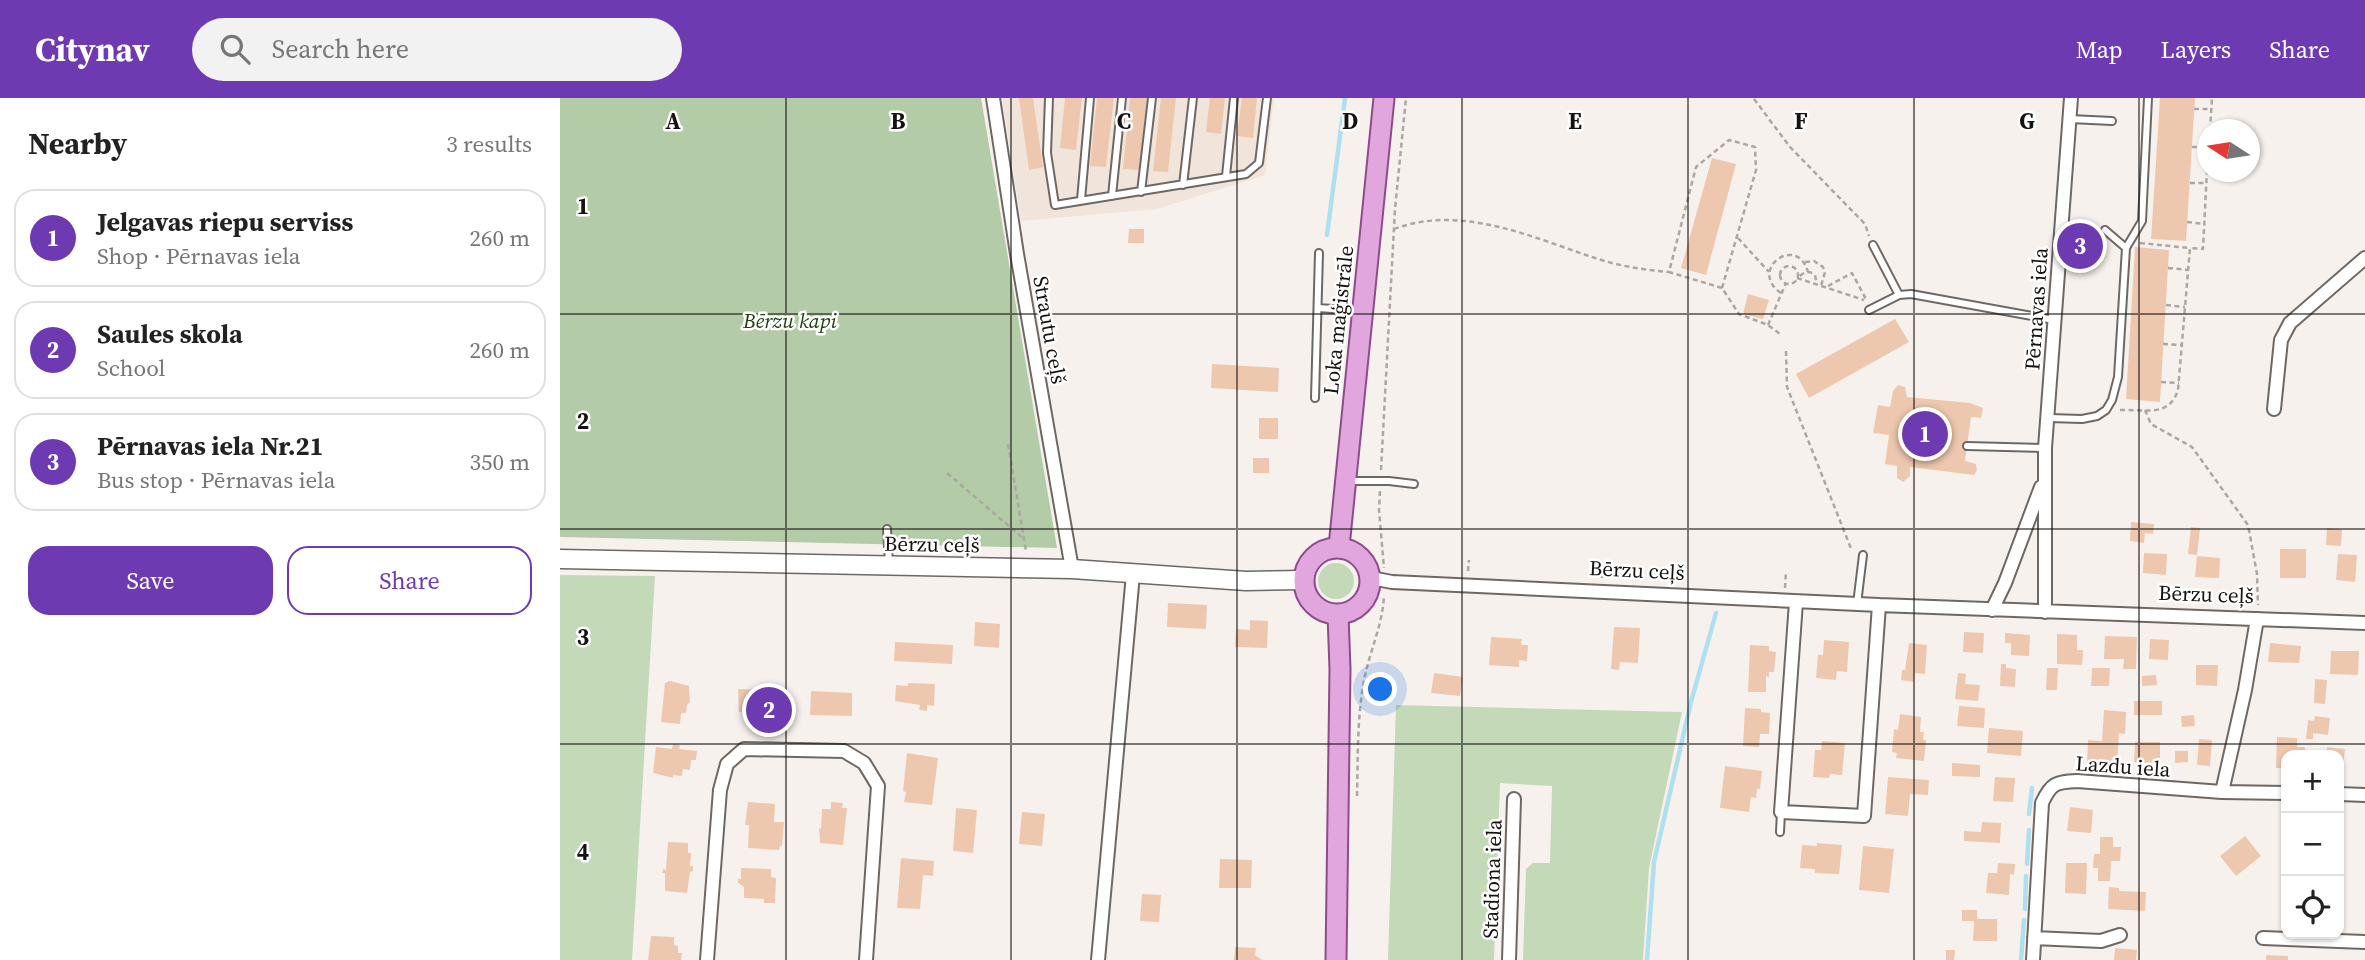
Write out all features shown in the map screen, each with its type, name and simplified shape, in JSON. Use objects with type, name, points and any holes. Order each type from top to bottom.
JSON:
[{"type":"main road","name":"Loka maģistrāle","points":[[1339,547],[1384,98]]},
{"type":"main road","points":[[1339,547],[1351,550],[1383,580],[1359,607],[1338,615],[1327,614],[1317,609],[1304,591],[1303,580],[1305,569],[1311,560],[1319,553],[1339,547]]},
{"type":"main road","points":[[1336,960],[1340,682],[1338,615]]},
{"type":"street","name":"Strautu ceļš","points":[[993,98],[1017,254],[1072,569]]},
{"type":"street","name":"Pērnavas iela","points":[[2045,612],[2045,448],[2071,98]]},
{"type":"street","points":[[2274,409],[2281,340],[2290,323],[2365,258]]},
{"type":"street","points":[[1992,610],[2044,481]]},
{"type":"street","name":"Bērzu ceļš","points":[[560,559],[1072,569],[1275,582],[1303,580]]},
{"type":"street","points":[[1098,960],[1133,574]]},
{"type":"street","name":"Bērzu ceļš","points":[[1383,580],[1879,606],[2365,623]]},
{"type":"street","points":[[1796,602],[1781,812],[1864,816],[1879,606]]},
{"type":"street","points":[[2222,792],[2245,690],[2257,619]]},
{"type":"street","points":[[707,960],[720,790],[727,764],[744,749],[844,751],[864,763],[878,786],[866,960]]},
{"type":"street","name":"Lazdu iela","points":[[2033,960],[2042,803],[2048,789],[2060,782],[2077,781],[2222,792],[2281,793]]},
{"type":"street","points":[[2344,794],[2365,795]]},
{"type":"street","name":"Stadiona iela","points":[[1509,960],[1514,799]]},
{"type":"street","points":[[2034,938],[2101,941],[2120,935]]},
{"type":"street","points":[[2263,938],[2365,942]]},
{"type":"lane","points":[[1049,98],[1046,153],[1055,205],[1247,173],[1259,163],[1267,98]]},
{"type":"lane","points":[[1081,200],[1090,98]]},
{"type":"lane","points":[[1112,196],[1122,98]]},
{"type":"lane","points":[[1142,192],[1152,98]]},
{"type":"lane","points":[[1183,185],[1193,98]]},
{"type":"lane","points":[[1226,176],[1234,98]]},
{"type":"lane","points":[[2049,418],[2082,419],[2097,416],[2106,410],[2112,400],[2118,377],[2128,245],[2142,221],[2148,98]]},
{"type":"lane","points":[[2070,119],[2112,121]]},
{"type":"lane","points":[[2105,230],[2128,245]]},
{"type":"lane","points":[[1873,245],[1899,295]]},
{"type":"lane","points":[[1315,398],[1319,253]]},
{"type":"lane","points":[[1871,309],[1899,295],[1911,294],[2054,320]]},
{"type":"lane","points":[[1318,308],[1362,312]]},
{"type":"lane","points":[[1967,446],[2045,448]]},
{"type":"lane","points":[[1345,481],[1414,484]]},
{"type":"lane","points":[[887,529],[889,566]]},
{"type":"lane","points":[[1857,604],[1863,555]]},
{"type":"lane","points":[[1780,832],[1781,812]]},
{"type":"path","points":[[1357,804],[1360,711],[1364,682],[1383,618],[1384,544],[1379,510],[1380,482],[1393,229],[1406,98]]},
{"type":"path","points":[[2211,119],[2212,98]]},
{"type":"path","points":[[1754,99],[1790,147],[1865,224],[1873,245]]},
{"type":"path","points":[[2194,109],[2211,109]]},
{"type":"path","points":[[1669,272],[1696,167],[1728,140],[1755,147],[1756,170],[1722,288]]},
{"type":"path","points":[[2192,147],[2197,147]]},
{"type":"path","points":[[2128,245],[2203,249],[2207,183],[2190,183]]},
{"type":"path","points":[[1393,229],[1422,221],[1486,223],[1532,235],[1597,259],[1635,268],[1669,272],[1722,288],[1739,314],[1768,325],[1780,334]]},
{"type":"path","points":[[2187,222],[2204,224]]},
{"type":"path","points":[[1737,237],[1769,272],[1771,284],[1781,293]]},
{"type":"path","points":[[2106,410],[2162,410],[2169,408],[2174,402],[2179,383],[2190,248]]},
{"type":"path","points":[[1769,272],[1776,260],[1783,256],[1796,256],[1805,262],[1808,272]]},
{"type":"path","points":[[1805,262],[1814,261],[1823,267],[1825,272],[1819,285]]},
{"type":"path","points":[[1786,283],[1780,276],[1786,267],[1794,268],[1798,272],[1797,278]]},
{"type":"path","points":[[2168,268],[2188,270]]},
{"type":"path","points":[[1786,283],[1794,282],[1808,272]]},
{"type":"path","points":[[1808,272],[1815,275],[1819,285]]},
{"type":"path","points":[[1826,287],[1852,273],[1871,309]]},
{"type":"path","points":[[1797,278],[1867,301]]},
{"type":"path","points":[[1768,325],[1786,283]]},
{"type":"path","points":[[2166,305],[2185,307]]},
{"type":"path","points":[[2163,344],[2182,345]]},
{"type":"path","points":[[1786,351],[1787,387],[1851,547],[1859,574]]},
{"type":"path","points":[[2161,382],[2179,383]]},
{"type":"path","points":[[2145,410],[2151,424],[2192,447],[2248,525],[2257,574],[2257,619]]},
{"type":"path","points":[[1008,444],[1028,568]]},
{"type":"path","points":[[947,473],[1024,539]]},
{"type":"shaded area","points":[[1002,98],[1274,98],[1265,175],[1157,209],[1021,221]]},
{"type":"green space","name":"Bērzu kapi","points":[[560,98],[981,98],[1057,548],[560,537]]},
{"type":"green space","points":[[1336,563],[1349,568],[1354,581],[1349,594],[1336,599],[1323,594],[1318,581],[1323,568]]},
{"type":"green space","points":[[560,575],[655,576],[632,960],[560,960]]},
{"type":"green space","points":[[1396,705],[1682,712],[1649,868],[1643,960],[1523,960],[1526,869],[1533,863],[1550,863],[1552,786],[1500,783],[1494,960],[1388,960]]},
{"type":"building","points":[[1019,98],[1033,98],[1043,167],[1029,170]]},
{"type":"building","points":[[1065,98],[1082,98],[1076,150],[1060,148]]},
{"type":"building","points":[[1097,98],[1114,98],[1106,167],[1090,166]]},
{"type":"building","points":[[1130,98],[1147,98],[1139,170],[1123,169]]},
{"type":"building","points":[[1161,98],[1176,98],[1168,172],[1153,171]]},
{"type":"building","points":[[1210,98],[1225,98],[1221,134],[1206,132]]},
{"type":"building","points":[[1242,98],[1257,98],[1253,138],[1237,136]]},
{"type":"building","points":[[2160,98],[2195,98],[2186,241],[2151,239]]},
{"type":"building","points":[[1712,158],[1736,164],[1706,275],[1681,268]]},
{"type":"building","points":[[1129,229],[1144,229],[1144,243],[1128,243]]},
{"type":"building","points":[[2135,247],[2169,250],[2160,402],[2126,399]]},
{"type":"building","points":[[1748,294],[1769,300],[1763,319],[1743,314]]},
{"type":"building","points":[[1895,319],[1909,342],[1809,398],[1796,374]]},
{"type":"building","points":[[1212,364],[1279,368],[1278,392],[1211,388]]},
{"type":"building","points":[[1898,385],[1905,387],[1907,397],[1970,403],[1983,408],[1981,418],[1971,417],[1965,461],[1976,464],[1974,475],[1910,467],[1910,476],[1903,482],[1897,478],[1897,466],[1885,464],[1889,435],[1873,433],[1878,405],[1890,407],[1893,391]]},
{"type":"building","points":[[1259,418],[1278,418],[1278,439],[1259,439]]},
{"type":"building","points":[[1253,458],[1269,458],[1269,473],[1253,473]]},
{"type":"building","points":[[2131,522],[2154,524],[2153,534],[2145,533],[2144,543],[2130,541]]},
{"type":"building","points":[[2191,527],[2200,528],[2197,555],[2188,554]]},
{"type":"building","points":[[2327,528],[2342,530],[2341,546],[2326,545]]},
{"type":"building","points":[[2280,549],[2306,549],[2306,578],[2280,578]]},
{"type":"building","points":[[2144,553],[2167,554],[2166,575],[2143,573]]},
{"type":"building","points":[[2338,554],[2357,555],[2355,582],[2336,580]]},
{"type":"building","points":[[2197,556],[2220,558],[2219,578],[2195,577]]},
{"type":"building","points":[[1168,603],[1207,605],[1206,629],[1167,627]]},
{"type":"building","points":[[1250,620],[1268,621],[1267,648],[1235,647],[1236,629],[1250,630]]},
{"type":"building","points":[[975,622],[1000,624],[999,648],[974,646]]},
{"type":"building","points":[[1614,627],[1640,628],[1638,663],[1620,662],[1619,670],[1611,669]]},
{"type":"building","points":[[1964,632],[1984,633],[1983,653],[1963,652]]},
{"type":"building","points":[[2005,633],[2030,635],[2029,656],[2011,655],[2011,643],[2005,643]]},
{"type":"building","points":[[2057,634],[2077,635],[2077,650],[2083,650],[2082,665],[2057,664]]},
{"type":"building","points":[[2105,636],[2137,637],[2136,669],[2123,669],[2124,659],[2104,659]]},
{"type":"building","points":[[1491,637],[1522,639],[1521,645],[1528,645],[1527,661],[1519,660],[1519,667],[1489,665]]},
{"type":"building","points":[[2150,639],[2169,640],[2168,660],[2149,659]]},
{"type":"building","points":[[1824,640],[1849,642],[1847,672],[1837,671],[1836,680],[1816,678],[1818,655],[1823,655]]},
{"type":"building","points":[[895,642],[953,645],[952,664],[894,661]]},
{"type":"building","points":[[1909,643],[1927,645],[1925,674],[1915,673],[1914,682],[1901,680]]},
{"type":"building","points":[[2270,643],[2301,646],[2299,663],[2268,662]]},
{"type":"building","points":[[1750,645],[1769,646],[1769,651],[1776,652],[1774,672],[1769,672],[1769,677],[1766,676],[1766,692],[1748,692]]},
{"type":"building","points":[[2331,651],[2359,651],[2358,675],[2330,674]]},
{"type":"building","points":[[2001,664],[2006,664],[2006,668],[2016,669],[2015,687],[2000,686]]},
{"type":"building","points":[[2196,665],[2218,665],[2217,686],[2196,685]]},
{"type":"building","points":[[2047,668],[2058,668],[2057,690],[2046,690]]},
{"type":"building","points":[[2092,668],[2110,668],[2109,686],[2091,686]]},
{"type":"building","points":[[1434,673],[1463,677],[1460,696],[1431,693]]},
{"type":"building","points":[[1958,673],[1966,674],[1965,684],[1980,685],[1978,701],[1955,699]]},
{"type":"building","points":[[2156,675],[2157,685],[2142,686],[2142,676]]},
{"type":"building","points":[[2315,679],[2327,680],[2325,704],[2314,703]]},
{"type":"building","points":[[670,681],[689,686],[690,702],[686,713],[681,713],[680,724],[661,722],[665,683]]},
{"type":"building","points":[[908,683],[935,684],[934,706],[927,705],[927,711],[919,710],[920,705],[895,701],[896,685],[908,686]]},
{"type":"building","points":[[738,689],[780,690],[781,715],[748,716],[748,712],[739,712]]},
{"type":"building","points":[[811,691],[852,693],[852,716],[810,715]]},
{"type":"building","points":[[2134,701],[2162,701],[2162,715],[2134,715]]},
{"type":"building","points":[[1959,706],[1985,708],[1984,728],[1957,726]]},
{"type":"building","points":[[1745,708],[1761,709],[1761,712],[1770,713],[1769,734],[1760,734],[1759,747],[1743,746]]},
{"type":"building","points":[[2104,710],[2126,712],[2125,734],[2119,733],[2117,767],[2087,766],[2088,740],[2102,741]]},
{"type":"building","points":[[1900,714],[1921,717],[1920,732],[1924,732],[1923,740],[1926,740],[1924,761],[1896,758],[1897,753],[1892,752],[1894,729],[1898,730]]},
{"type":"building","points":[[2194,715],[2195,726],[2182,727],[2181,716]]},
{"type":"building","points":[[2315,716],[2330,718],[2328,735],[2313,733],[2313,739],[2306,739],[2308,720],[2314,721]]},
{"type":"building","points":[[1989,728],[2023,731],[2021,756],[1987,753]]},
{"type":"building","points":[[2277,737],[2297,738],[2297,747],[2305,747],[2305,750],[2281,750],[2281,768],[2276,768]]},
{"type":"building","points":[[2199,739],[2212,740],[2210,766],[2197,765]]},
{"type":"building","points":[[1822,741],[1845,743],[1842,775],[1813,777],[1815,750],[1821,750]]},
{"type":"building","points":[[2135,742],[2160,742],[2160,763],[2134,762]]},
{"type":"building","points":[[673,744],[680,745],[679,749],[697,751],[696,760],[691,760],[690,770],[683,769],[682,776],[673,775],[673,778],[653,773],[656,747],[672,749]]},
{"type":"building","points":[[2327,747],[2345,749],[2344,759],[2344,750],[2327,750]]},
{"type":"building","points":[[2175,751],[2188,751],[2188,762],[2175,763]]},
{"type":"building","points":[[907,753],[938,758],[932,805],[904,802]]},
{"type":"building","points":[[1952,763],[1980,765],[1980,777],[1952,776]]},
{"type":"building","points":[[1725,766],[1762,771],[1760,789],[1757,789],[1756,798],[1751,797],[1749,812],[1720,808]]},
{"type":"building","points":[[1888,777],[1929,780],[1928,795],[1910,794],[1908,816],[1885,814]]},
{"type":"building","points":[[1995,777],[2015,778],[2013,802],[1993,801]]},
{"type":"building","points":[[748,802],[775,804],[774,822],[784,822],[782,846],[779,850],[748,848],[749,825],[745,825]]},
{"type":"building","points":[[831,802],[843,803],[842,808],[847,808],[843,845],[820,843],[822,809],[831,809]]},
{"type":"building","points":[[2070,807],[2093,810],[2091,833],[2067,831]]},
{"type":"building","points":[[956,808],[977,810],[973,853],[953,851]]},
{"type":"building","points":[[1022,812],[1045,814],[1042,846],[1019,844]]},
{"type":"building","points":[[1982,822],[2001,823],[2000,843],[1964,841],[1964,831],[1981,832]]},
{"type":"building","points":[[2245,836],[2261,856],[2236,876],[2220,856]]},
{"type":"building","points":[[2100,837],[2113,837],[2113,847],[2121,847],[2120,861],[2111,861],[2110,881],[2098,881],[2098,868],[2093,868],[2094,854],[2100,854]]},
{"type":"building","points":[[668,842],[688,843],[693,871],[690,872],[687,893],[665,891],[665,873],[662,873],[663,869],[666,870]]},
{"type":"building","points":[[1817,843],[1842,845],[1839,874],[1815,873],[1815,869],[1800,868],[1802,845],[1817,846]]},
{"type":"building","points":[[1863,846],[1894,849],[1889,893],[1859,890]]},
{"type":"building","points":[[901,858],[934,861],[933,876],[923,875],[920,909],[897,908]]},
{"type":"building","points":[[1220,859],[1252,860],[1251,888],[1219,888]]},
{"type":"building","points":[[1998,863],[2015,864],[2014,875],[2010,874],[2009,895],[1986,893],[1988,873],[1997,873]]},
{"type":"building","points":[[2066,863],[2087,863],[2086,894],[2065,893]]},
{"type":"building","points":[[741,868],[771,869],[771,877],[776,878],[775,903],[764,903],[764,899],[744,898],[744,887],[738,883],[738,879],[741,879]]},
{"type":"building","points":[[2109,887],[2119,888],[2119,891],[2146,892],[2145,911],[2108,909]]},
{"type":"building","points":[[1142,894],[1161,895],[1159,922],[1140,921]]},
{"type":"building","points":[[1962,910],[1977,910],[1977,919],[1997,919],[1997,941],[1973,941],[1974,921],[1962,921]]},
{"type":"building","points":[[651,936],[674,937],[678,953],[682,953],[681,960],[648,960]]},
{"type":"building","points":[[1235,947],[1256,948],[1255,955],[1262,960],[1234,960]]},
{"type":"building","points":[[2115,948],[2137,950],[2136,960],[2114,960]]},
{"type":"building","points":[[1946,950],[1955,950],[1954,960],[1946,960]]},
{"type":"building","points":[[2266,955],[2288,956],[2288,960],[2266,960]]},
{"type":"waterway","points":[[1327,235],[1345,98]]},
{"type":"waterway","points":[[1647,960],[1654,862],[1691,702],[1716,613]]},
{"type":"waterway","points":[[2029,814],[2032,788]]},
{"type":"waterway","points":[[2027,864],[2029,830]]},
{"type":"waterway","points":[[2025,909],[2026,876]]},
{"type":"waterway","points":[[2021,960],[2024,920]]},
{"type":"place","name":"Pērnavas iela Nr.21","points":[[2080,246]]},
{"type":"place","name":"Jelgavas riepu serviss","points":[[1925,434]]},
{"type":"place","name":"Saules skola","points":[[769,710]]}]
